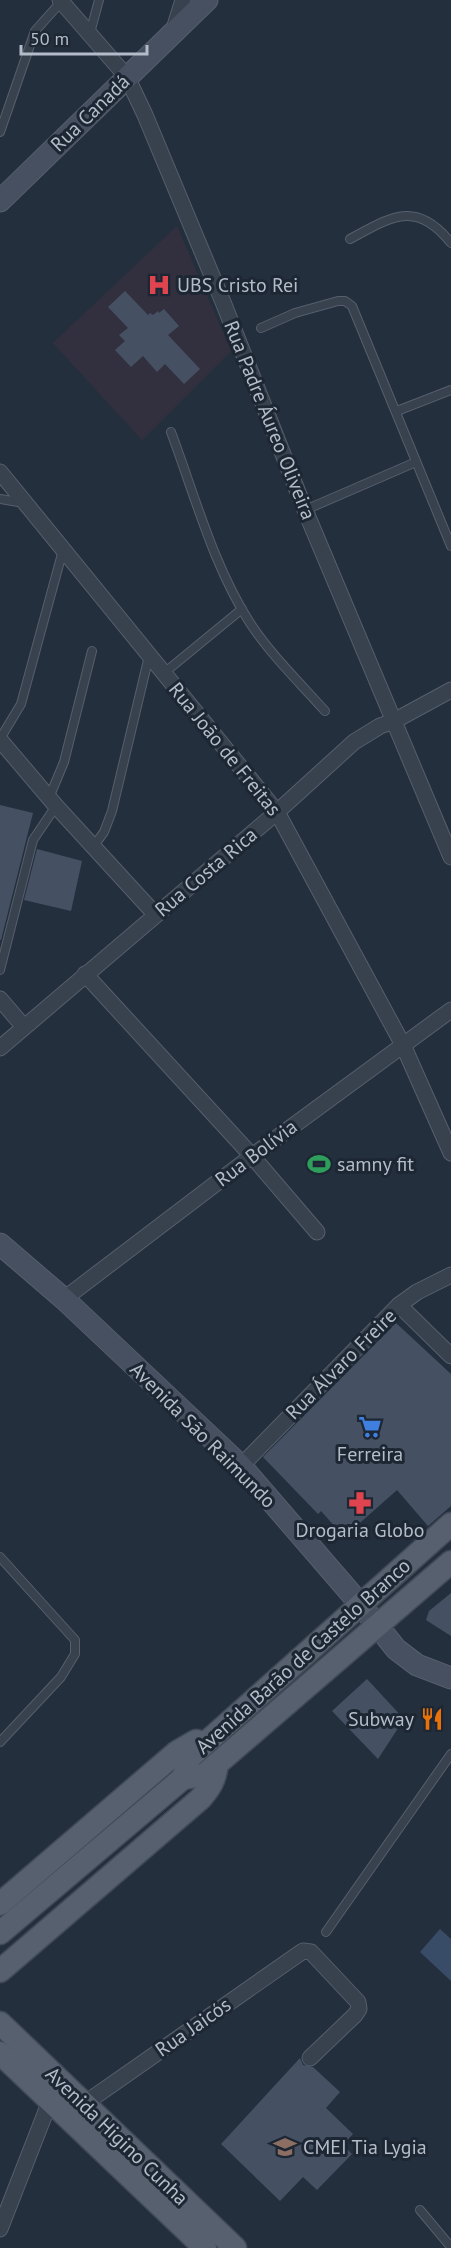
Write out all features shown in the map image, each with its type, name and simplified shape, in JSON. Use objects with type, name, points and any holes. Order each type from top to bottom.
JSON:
[{"type":"main road","name":"Avenida Barão de Castelo Branco","points":[[451,1524],[189,1758],[183,1778],[204,1775],[451,1562]]},
{"type":"main road","points":[[0,1904],[177,1752],[196,1741],[208,1742]]},
{"type":"main road","points":[[0,1971],[200,1799],[215,1778],[217,1764]]},
{"type":"main road","points":[[0,1933],[183,1778]]},
{"type":"main road","name":"Avenida Higino Cunha","points":[[2,2022],[235,2248]]},
{"type":"main road","name":"Avenida Higino Cunha","points":[[1,2055],[205,2248]]},
{"type":"street","points":[[174,29],[183,0]]},
{"type":"street","name":"Rua Canadá","points":[[2,196],[127,78],[174,29],[207,0]]},
{"type":"street","name":"Rua Padre Áureo Oliveira","points":[[61,1],[127,78],[191,224],[305,510],[451,857]]},
{"type":"street","name":"Rua João de Freitas","points":[[0,472],[277,812],[403,1045],[451,1153]]},
{"type":"street","name":"Rua Costa Rica","points":[[0,1048],[277,812],[354,742],[380,726],[394,721],[451,690]]},
{"type":"street","points":[[0,739],[53,802],[155,914]]},
{"type":"street","points":[[85,974],[252,1156],[317,1232]]},
{"type":"street","points":[[0,999],[24,1027]]},
{"type":"street","name":"Rua Bolívia","points":[[64,1299],[252,1156],[451,1010]]},
{"type":"street","name":"Avenida São Raimundo","points":[[0,1244],[64,1299],[241,1466],[396,1649],[417,1665],[451,1678]]},
{"type":"street","name":"Rua Álvaro Freire","points":[[241,1466],[399,1305],[417,1292],[451,1275]]},
{"type":"street","points":[[399,1305],[451,1356]]},
{"type":"street","name":"Rua Jaicós","points":[[84,2104],[303,1951],[311,1952],[358,2001],[355,2015],[310,2058]]},
{"type":"street","points":[[0,2229],[50,2101]]},
{"type":"lane","points":[[90,33],[99,0]]},
{"type":"lane","points":[[0,132],[34,31],[61,1]]},
{"type":"lane","points":[[350,239],[388,218],[412,215],[430,222],[451,243]]},
{"type":"lane","points":[[261,328],[310,308],[338,301],[350,303],[397,411],[451,546]]},
{"type":"lane","points":[[397,411],[451,390]]},
{"type":"lane","points":[[171,432],[220,568],[242,609],[260,637],[325,711]]},
{"type":"lane","points":[[305,510],[416,462]]},
{"type":"lane","points":[[0,499],[25,503]]},
{"type":"lane","points":[[0,739],[21,704],[63,550]]},
{"type":"lane","points":[[164,673],[242,609]]},
{"type":"lane","points":[[0,970],[33,840],[53,802],[92,651]]},
{"type":"lane","points":[[93,847],[104,832],[112,811],[149,654]]},
{"type":"lane","points":[[0,1557],[75,1640],[75,1654],[60,1677],[0,1742]]},
{"type":"lane","points":[[326,1932],[451,1754]]},
{"type":"lane","points":[[420,2210],[451,2247]]},
{"type":"shaded area","name":"UBS Cristo Rei","points":[[177,226],[231,351],[142,440],[53,343]]},
{"type":"water","points":[[440,1929],[451,1939],[451,1981],[420,1952]]},
{"type":"building","points":[[125,291],[148,315],[150,313],[153,315],[158,311],[159,313],[164,309],[179,326],[168,335],[200,369],[184,384],[165,364],[157,372],[143,356],[131,367],[115,350],[125,341],[119,335],[128,328],[108,307]]},
{"type":"building","points":[[0,805],[33,813],[1,940],[0,940]]},
{"type":"building","points":[[37,849],[82,861],[71,911],[24,900]]},
{"type":"building","name":"Ferreira","points":[[396,1323],[451,1374],[451,1506],[428,1526],[397,1490],[344,1537],[321,1511],[318,1514],[263,1457]]},
{"type":"building","points":[[451,1593],[451,1636],[426,1620],[429,1611]]},
{"type":"building","points":[[367,1679],[404,1719],[378,1759],[332,1711]]},
{"type":"building","name":"CMEI Tia Lygia","points":[[300,2058],[303,2065],[313,2067],[340,2092],[326,2108],[353,2134],[343,2145],[352,2154],[317,2190],[303,2177],[280,2201],[221,2144]]},
{"type":"place","name":"UBS Cristo Rei","points":[[159,285]]},
{"type":"place","name":"samny fit","points":[[319,1164]]},
{"type":"place","name":"Ferreira","points":[[370,1427]]},
{"type":"place","name":"Drogaria Globo","points":[[360,1503]]},
{"type":"place","name":"Subway","points":[[432,1719]]},
{"type":"place","name":"CMEI Tia Lygia","points":[[285,2147]]}]
